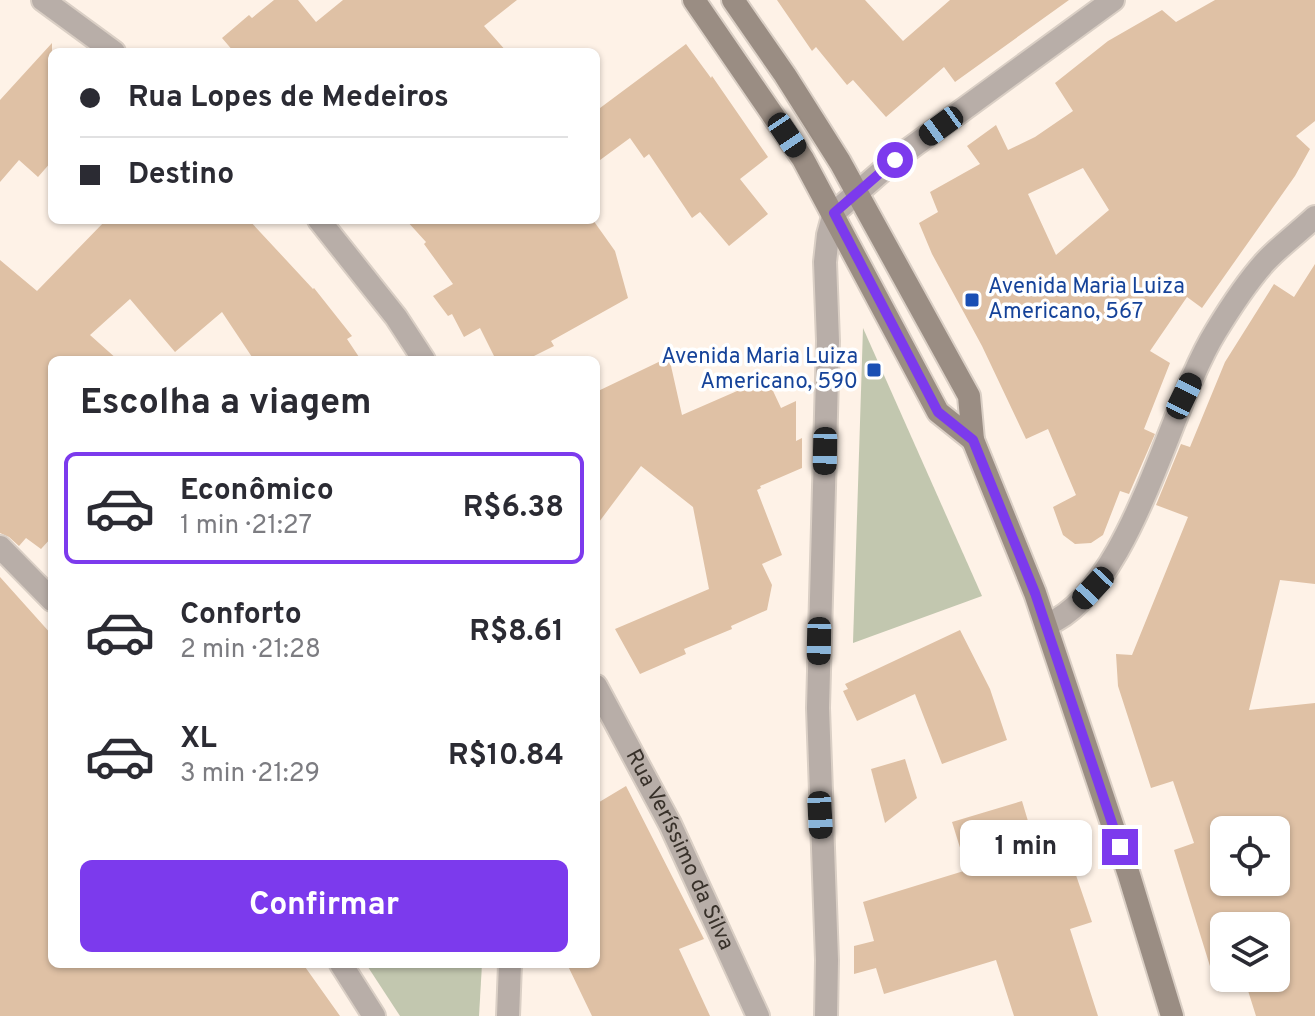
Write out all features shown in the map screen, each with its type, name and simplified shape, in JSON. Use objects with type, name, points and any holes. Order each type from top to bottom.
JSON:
[{"type":"main road","points":[[694,0],[803,159],[938,412],[973,440]]},
{"type":"main road","points":[[733,0],[785,75],[856,192],[969,396],[973,440],[1046,625],[1172,1016]]},
{"type":"street","points":[[43,0],[109,48]]},
{"type":"street","points":[[826,1016],[827,960],[818,708],[828,341],[825,262],[834,213],[921,140],[1113,0]]},
{"type":"street","points":[[1046,625],[1063,618],[1107,571],[1215,333],[1265,262],[1315,217]]},
{"type":"street","points":[[322,224],[396,317],[421,356]]},
{"type":"street","points":[[0,547],[48,596]]},
{"type":"street","name":"Rua Veríssimo da Silva","points":[[600,693],[670,824],[758,1016]]},
{"type":"street","points":[[344,968],[374,1016]]},
{"type":"street","points":[[508,1016],[510,968]]},
{"type":"green space","points":[[863,328],[982,596],[853,643]]},
{"type":"green space","points":[[369,968],[482,968],[479,1016],[400,1016]]},
{"type":"building","points":[[274,0],[298,0],[316,22],[343,0],[517,0],[484,26],[503,48],[231,48],[222,38],[249,15],[252,18]]},
{"type":"building","points":[[777,0],[865,0],[903,41],[950,0],[1069,0],[955,82],[944,67],[886,117],[853,80],[847,85],[816,47],[812,51]]},
{"type":"building","points":[[1215,0],[1315,0],[1315,121],[1296,136],[1310,149],[1295,176],[1202,308],[1187,297],[1150,351],[1170,363],[1144,429],[1155,434],[1129,494],[1120,491],[1103,535],[1091,543],[1075,544],[1063,535],[1053,507],[1076,495],[1048,429],[1026,439],[919,223],[938,212],[930,192],[980,164],[967,146],[996,125],[1008,150],[1035,137],[1073,111],[1055,83],[1108,41],[1162,10],[1176,22]],"holes":[[[1083,168],[1109,210],[1056,255],[1028,194]]]},
{"type":"building","points":[[52,43],[52,48],[48,48],[48,166],[38,177],[19,160],[0,182],[0,100]]},
{"type":"building","points":[[686,44],[768,157],[740,179],[768,214],[729,246],[700,212],[692,218],[649,154],[644,158],[630,138],[600,160],[600,108]]},
{"type":"building","points":[[102,224],[253,224],[314,288],[352,336],[347,339],[358,356],[251,356],[222,312],[175,352],[130,299],[90,335],[114,356],[48,356],[48,541],[41,549],[26,538],[19,546],[0,533],[0,260],[37,291]]},
{"type":"building","points":[[410,224],[596,224],[615,251],[628,298],[551,341],[554,346],[534,356],[494,356],[480,328],[464,337],[452,314],[448,316],[433,296],[453,284],[424,244],[426,242]]},
{"type":"building","points":[[1315,264],[1315,584],[1280,580],[1249,710],[1315,703],[1315,1016],[1256,1016],[1248,992],[1290,992],[1290,912],[1210,912],[1210,966],[1174,850],[1194,843],[1173,781],[1151,788],[1118,686],[1116,654],[1132,655],[1188,517],[1156,505],[1181,444],[1190,447],[1225,362],[1274,284],[1294,297]]},
{"type":"building","points":[[669,357],[682,415],[767,378],[781,408],[796,401],[796,441],[802,438],[802,468],[757,490],[782,555],[762,564],[772,585],[767,610],[684,649],[686,654],[640,674],[615,629],[709,589],[693,507],[641,466],[600,521],[600,390]]},
{"type":"building","points":[[0,577],[48,631],[48,968],[306,968],[340,1016],[0,1016]]},
{"type":"building","points":[[960,630],[990,689],[1007,740],[942,764],[915,694],[857,721],[843,691],[848,689],[845,684]]},
{"type":"building","points":[[905,759],[917,798],[885,823],[871,769]]},
{"type":"building","points":[[626,786],[704,939],[679,949],[710,1016],[592,1016],[569,968],[600,968],[600,802]]},
{"type":"building","points":[[1022,801],[1036,848],[1064,840],[1092,922],[1070,929],[1098,1016],[1014,1016],[996,960],[884,994],[876,968],[854,974],[854,946],[874,941],[863,902],[967,870],[952,822]]},
{"type":"place","name":"Avenida Maria Luiza Americano, 567","points":[[972,300]]},
{"type":"place","name":"Avenida Maria Luiza Americano, 590","points":[[874,370]]},
{"type":"route","points":[[895,160],[834,213],[938,412],[973,440],[1035,593],[1120,847]]}]
